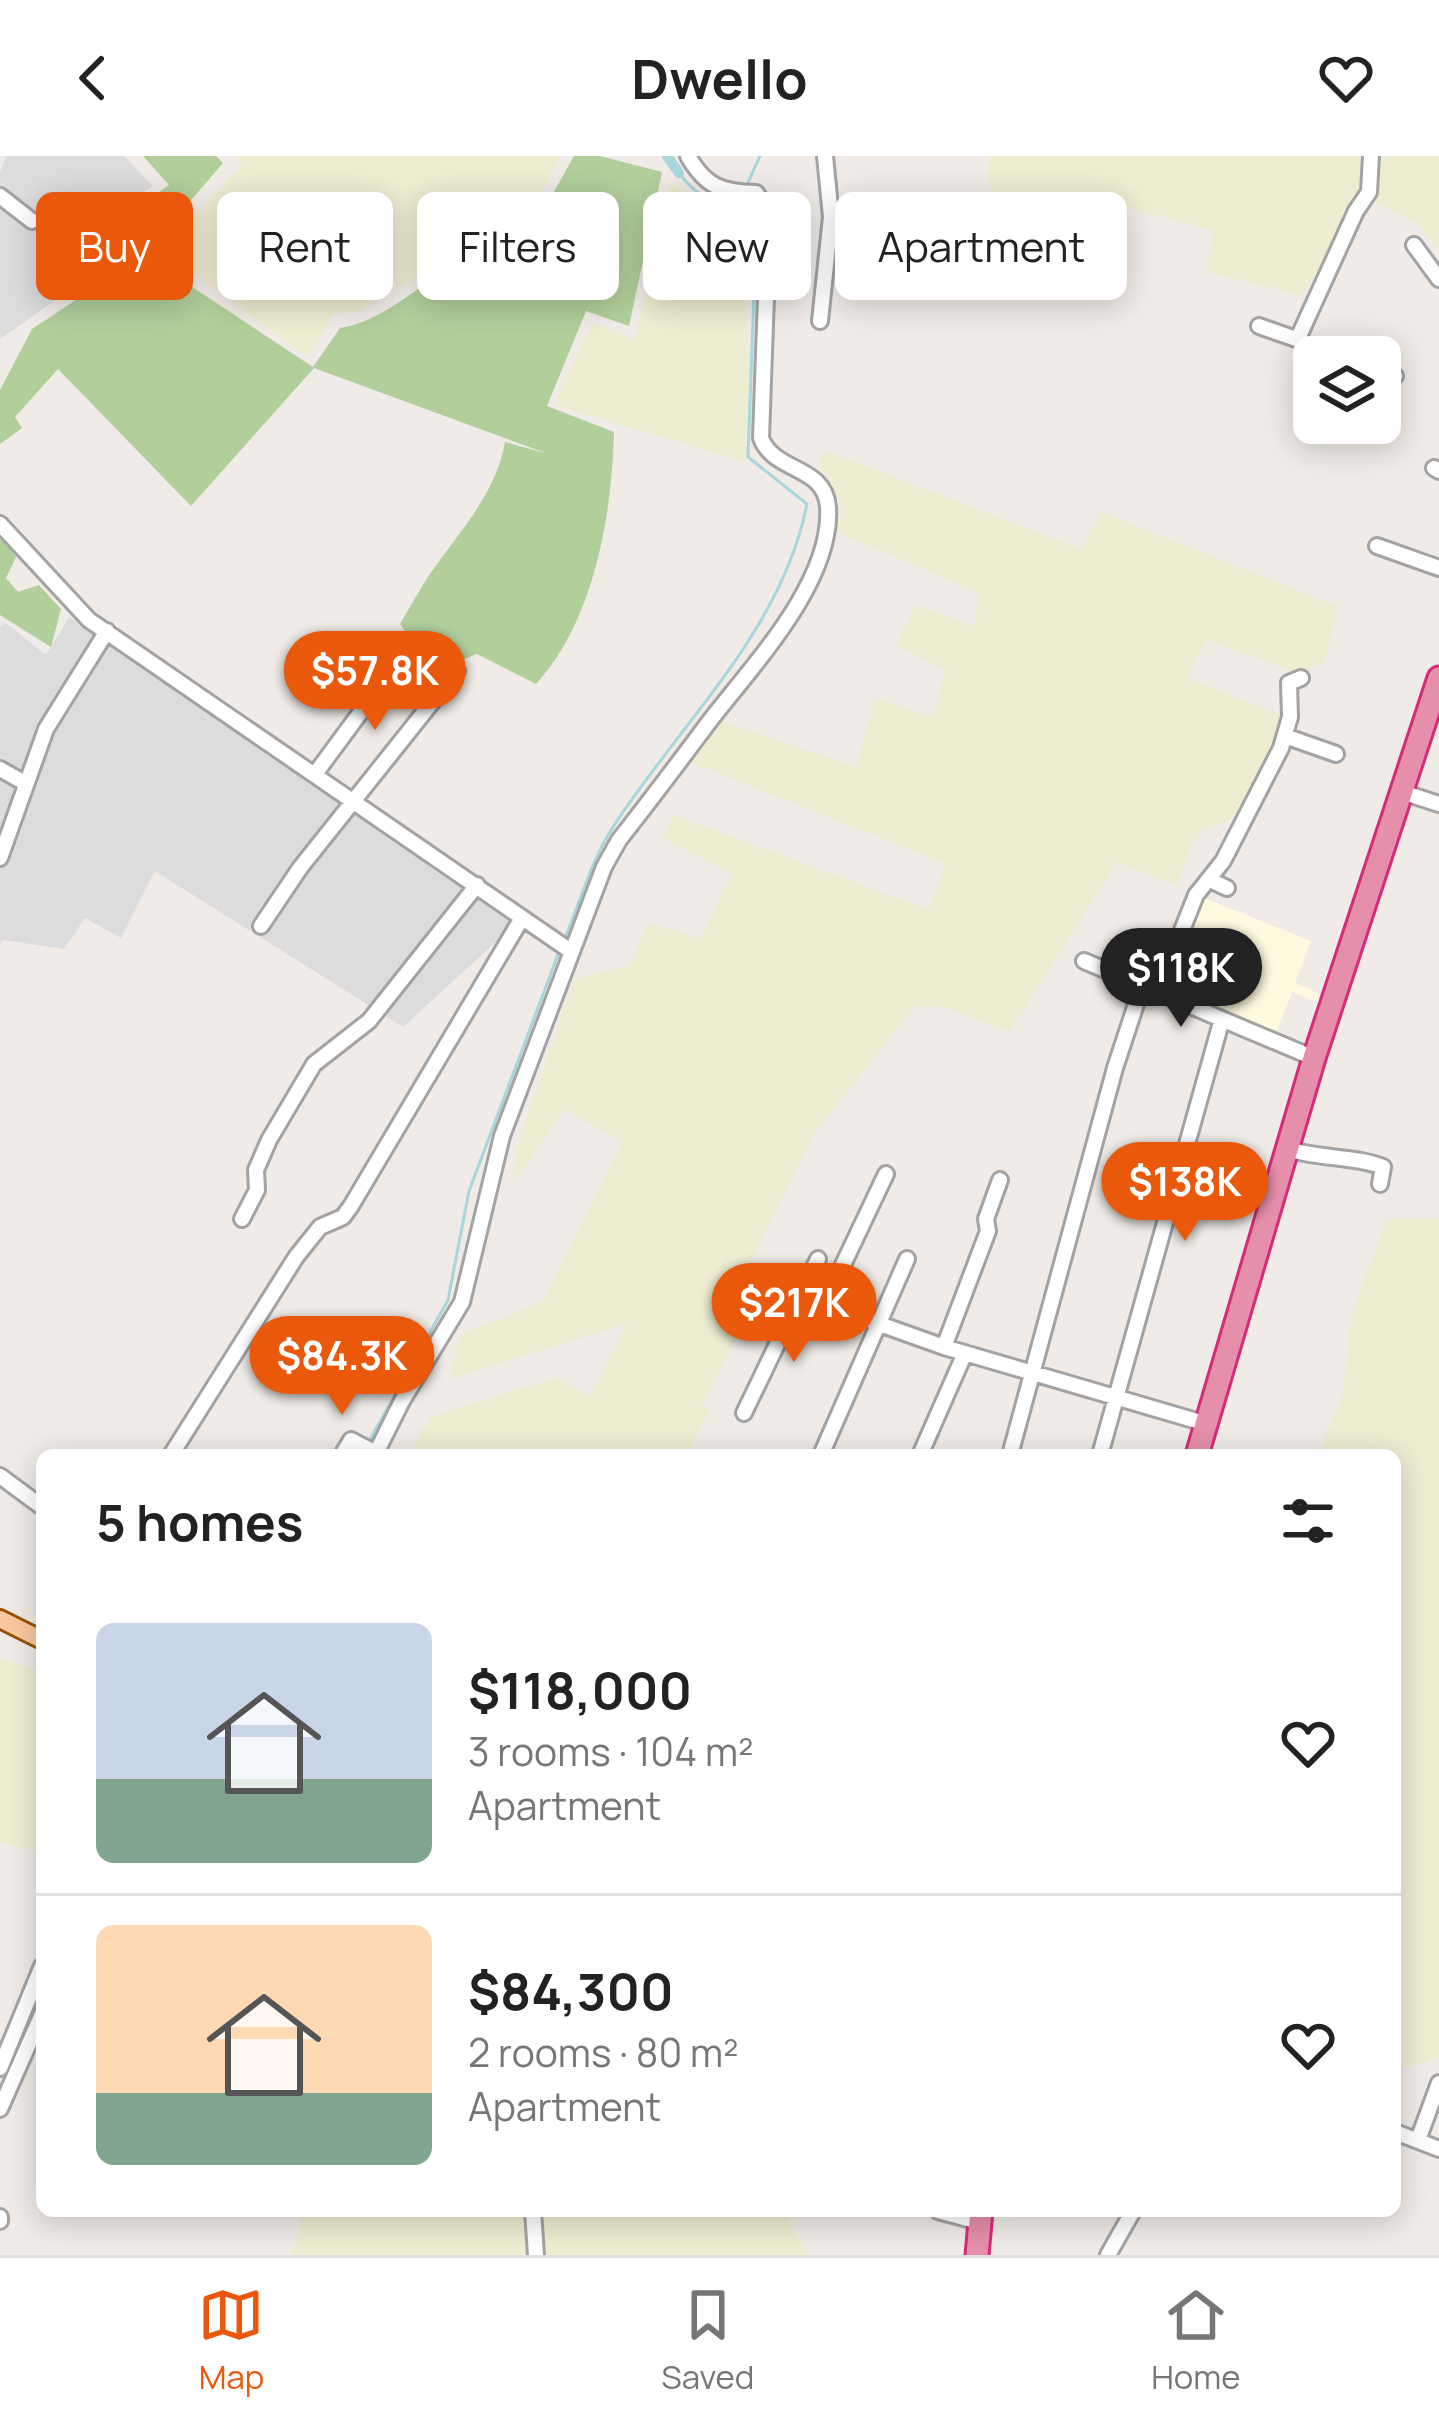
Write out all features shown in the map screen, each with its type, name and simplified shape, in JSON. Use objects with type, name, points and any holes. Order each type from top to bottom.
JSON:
[{"type":"highway","points":[[1199,1449],[1314,1058],[1439,678]]},
{"type":"highway","points":[[977,2255],[981,2217]]},
{"type":"main road","points":[[0,1619],[36,1637]]},
{"type":"street","points":[[372,1449],[462,1302],[502,1136],[604,867],[619,840],[786,620],[811,577],[824,538],[828,506],[823,488],[771,454],[761,438],[769,212],[756,193],[718,190],[706,182],[688,156]]},
{"type":"street","points":[[820,321],[831,217],[825,156]]},
{"type":"street","points":[[1301,336],[1340,243],[1370,192],[1371,156]]},
{"type":"street","points":[[0,196],[32,221]]},
{"type":"street","points":[[1414,245],[1439,279]]},
{"type":"street","points":[[1259,326],[1293,338]]},
{"type":"street","points":[[0,524],[70,604],[570,951]]},
{"type":"street","points":[[1377,546],[1439,568]]},
{"type":"street","points":[[0,858],[46,728],[107,631]]},
{"type":"street","points":[[315,774],[397,663]]},
{"type":"street","points":[[261,926],[353,800],[457,671]]},
{"type":"street","points":[[1012,1449],[1099,1127],[1149,990],[1286,736],[1289,683],[1301,677]]},
{"type":"street","points":[[1286,736],[1336,754]]},
{"type":"street","points":[[0,769],[25,783]]},
{"type":"street","points":[[1402,792],[1439,804]]},
{"type":"street","points":[[1210,880],[1227,888]]},
{"type":"street","points":[[242,1219],[257,1190],[256,1170],[269,1140],[314,1064],[369,1021],[477,885]]},
{"type":"street","points":[[175,1449],[296,1257],[320,1227],[343,1217],[351,1206],[522,917]]},
{"type":"street","points":[[1084,961],[1314,1058]]},
{"type":"street","points":[[1102,1449],[1222,1019]]},
{"type":"street","points":[[1288,1149],[1317,1158],[1374,1163],[1383,1167],[1380,1184]]},
{"type":"street","points":[[823,1307],[886,1174]]},
{"type":"street","points":[[944,1347],[988,1231],[986,1219],[1000,1180]]},
{"type":"street","points":[[744,1413],[818,1259]]},
{"type":"street","points":[[824,1449],[907,1259]]},
{"type":"street","points":[[785,1280],[788,1291],[799,1297],[878,1326],[1207,1424]]},
{"type":"street","points":[[923,1449],[965,1353]]},
{"type":"street","points":[[0,1476],[36,1503]]},
{"type":"street","points":[[20,2064],[2,2063],[36,1982]]},
{"type":"street","points":[[0,2109],[36,2028]]},
{"type":"street","points":[[1418,2140],[1439,2083]]},
{"type":"street","points":[[1401,2134],[1439,2149]]},
{"type":"street","points":[[533,2217],[536,2255]]},
{"type":"street","points":[[1108,2255],[1130,2217]]},
{"type":"shaded area","points":[[6,156],[124,156],[153,186],[144,192],[36,192],[36,300],[56,300],[0,339],[0,173]]},
{"type":"shaded area","points":[[235,156],[560,156],[543,192],[417,192],[417,276],[393,291],[393,192],[217,192],[217,291],[193,273],[193,216],[243,164]]},
{"type":"shaded area","points":[[989,156],[1439,156],[1439,249],[1415,222],[1362,196],[1302,295],[1206,272],[1213,231],[1127,207],[1127,192],[994,192],[987,179]]},
{"type":"shaded area","points":[[670,180],[684,192],[667,192]]},
{"type":"shaded area","points":[[230,300],[379,300],[361,311],[333,314],[308,357]]},
{"type":"shaded area","points":[[644,300],[745,300],[746,462],[554,405],[593,322],[635,340]]},
{"type":"shaded area","points":[[824,450],[1081,549],[1101,512],[1337,606],[1325,663],[1298,673],[1207,640],[1187,675],[1288,718],[1281,763],[1226,823],[1202,829],[1188,851],[1178,886],[1117,862],[1010,1031],[942,1007],[915,1006],[813,1135],[740,1282],[789,1306],[780,1328],[748,1315],[702,1404],[710,1409],[690,1449],[413,1449],[430,1417],[556,1378],[591,1395],[626,1324],[449,1379],[460,1335],[543,1301],[622,1142],[564,1110],[513,1183],[519,1141],[574,979],[629,966],[649,922],[701,939],[731,873],[662,838],[674,815],[929,910],[945,863],[687,761],[715,719],[856,767],[875,698],[933,717],[945,671],[897,646],[915,605],[975,626],[978,592],[836,532],[842,505],[819,463]]},
{"type":"shaded area","points":[[69,617],[286,755],[521,919],[403,1027],[155,871],[121,938],[85,918],[64,949],[3,940],[0,945],[0,627],[6,623],[46,655]]},
{"type":"shaded area","points":[[1202,897],[1311,941],[1295,983],[1325,996],[1322,1004],[1292,992],[1274,1038],[1163,993]]},
{"type":"shaded area","points":[[1387,1218],[1439,1218],[1439,2057],[1401,2070],[1401,1449],[1320,1449],[1343,1393],[1352,1314]]},
{"type":"shaded area","points":[[0,1659],[36,1670],[36,1851],[0,1842]]},
{"type":"shaded area","points":[[302,2217],[787,2217],[808,2255],[291,2255]]},
{"type":"green space","points":[[143,156],[216,156],[223,163],[193,198],[193,192],[159,192],[169,185]]},
{"type":"green space","points":[[574,156],[600,156],[662,172],[658,192],[643,192],[643,261],[629,326],[586,311],[547,406],[614,432],[609,498],[596,566],[572,630],[536,684],[477,654],[449,665],[416,646],[400,624],[485,496],[505,442],[548,454],[314,368],[191,506],[58,369],[15,417],[22,428],[0,444],[0,390],[32,329],[76,300],[193,300],[193,287],[313,367],[340,328],[377,315],[417,290],[417,300],[619,300],[619,192],[554,192]]},
{"type":"green space","points":[[0,537],[16,557],[6,578],[18,592],[39,585],[61,609],[51,647],[0,615]]},
{"type":"waterway","points":[[667,156],[679,173]]},
{"type":"waterway","points":[[746,187],[760,156]]},
{"type":"waterway","points":[[565,938],[613,827],[726,674],[776,593],[807,504],[748,457],[756,238],[737,204],[703,196],[679,173]]},
{"type":"waterway","points":[[368,1443],[448,1300],[469,1191],[559,952]]},
{"type":"waterway","points":[[0,2091],[36,2007]]}]
